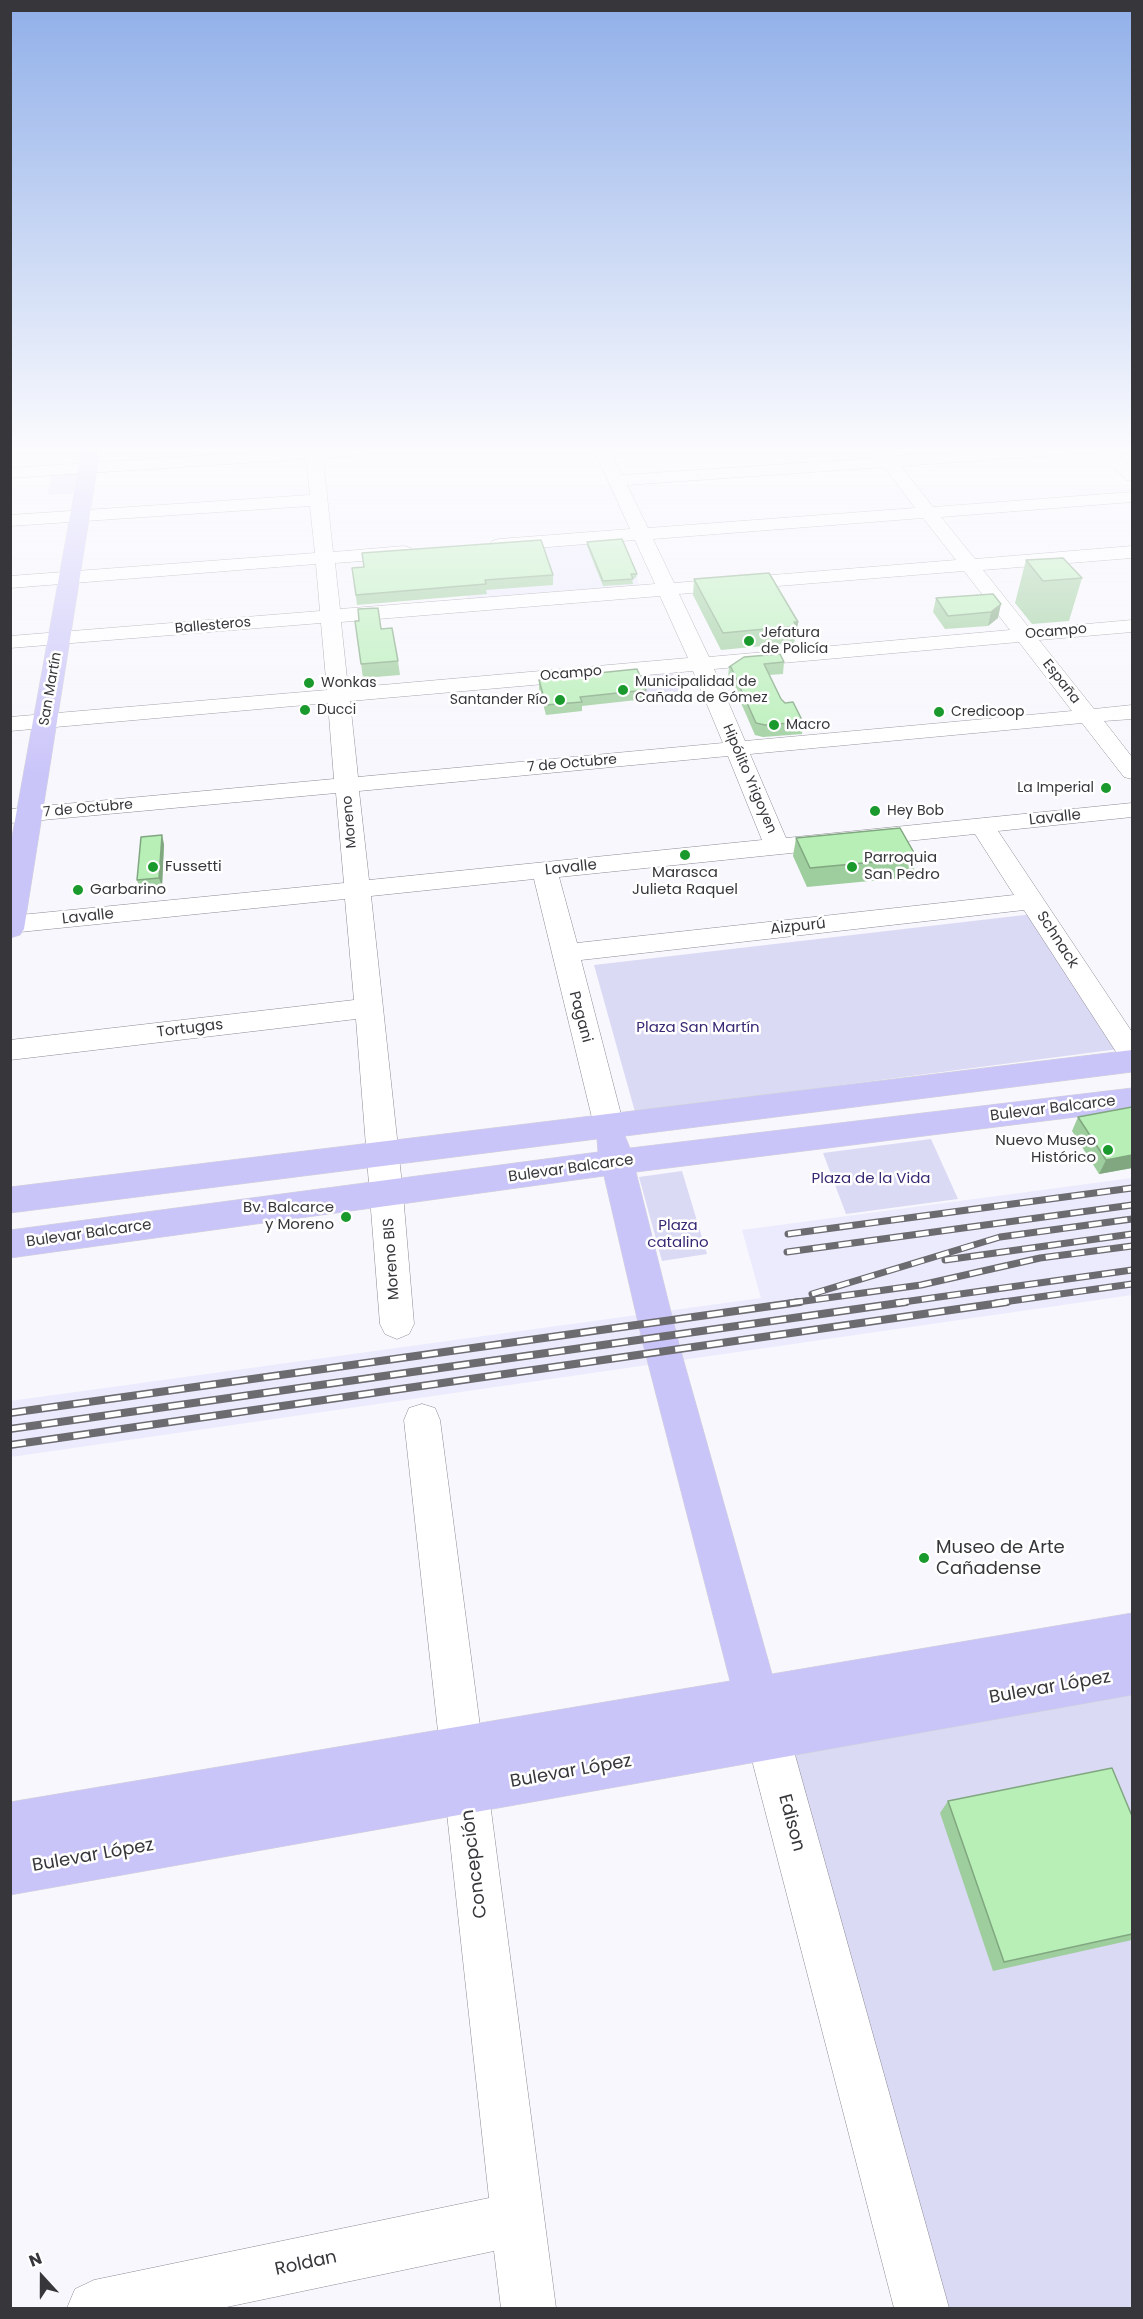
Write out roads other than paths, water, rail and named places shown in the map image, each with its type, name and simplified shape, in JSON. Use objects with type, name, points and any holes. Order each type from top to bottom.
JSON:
[{"type":"main road","name":"San Martín","points":[[11,926],[20,815],[46,720],[74,558]]},
{"type":"main road","points":[[10,1200],[1132,1062]]},
{"type":"main road","name":"Bulevar Balcarce","points":[[10,1245],[618,1162],[1132,1100]]},
{"type":"main road","name":"Pagani","points":[[609,1126],[660,1337]]},
{"type":"main road","name":"Edison","points":[[660,1337],[762,1718]]},
{"type":"main road","name":"Bulevar López","points":[[762,1718],[1132,1634]]},
{"type":"main road","name":"Bulevar López","points":[[10,1826],[464,1769],[762,1718],[1132,1673]]},
{"type":"main road","name":"Bulevar López","points":[[10,1871],[464,1769]]},
{"type":"street","points":[[10,582],[322,558]]},
{"type":"street","name":"Moreno","points":[[325,558],[387,1194]]},
{"type":"street","name":"Hipólito Yrigoyen","points":[[652,558],[701,663],[777,847]]},
{"type":"street","name":"España","points":[[964,558],[1132,772]]},
{"type":"street","name":"Ballesteros","points":[[10,642],[1054,558]]},
{"type":"street","name":"Ocampo","points":[[10,724],[1132,626]]},
{"type":"street","name":"7 de Octubre","points":[[20,815],[1132,712]]},
{"type":"street","name":"Lavalle","points":[[11,926],[1132,810]]},
{"type":"street","name":"Schnack","points":[[982,826],[1132,1054]]},
{"type":"street","name":"Pagani","points":[[545,870],[564,954],[609,1126]]},
{"type":"street","name":"Aizpurú","points":[[564,954],[1031,901]]},
{"type":"street","name":"Tortugas","points":[[10,1050],[369,1008]]},
{"type":"street","name":"Moreno BIS","points":[[387,1194],[397,1324]]},
{"type":"street","name":"Concepción","points":[[422,1420],[528,2308]]},
{"type":"street","name":"Edison","points":[[762,1718],[922,2308]]},
{"type":"street","name":"Roldan","points":[[94,2308],[518,2219]]},
{"type":"railway","points":[[788,1234],[1132,1188]]},
{"type":"railway","points":[[787,1252],[1132,1205]]},
{"type":"railway","points":[[812,1294],[1000,1237],[1132,1219]]},
{"type":"railway","points":[[945,1260],[1132,1234]]},
{"type":"railway","points":[[790,1303],[921,1285],[1040,1258],[1132,1246]]},
{"type":"railway","points":[[896,1303],[1132,1270]]},
{"type":"railway","points":[[996,1303],[1132,1284]]},
{"type":"railway","points":[[10,1413],[800,1302]]},
{"type":"railway","points":[[10,1429],[906,1302]]},
{"type":"railway","points":[[10,1445],[1007,1302]]},
{"type":"place","name":"Jefatura de Policía","points":[[749,641]]},
{"type":"place","name":"Wonkas","points":[[309,683]]},
{"type":"place","name":"Municipalidad de Cañada de Gómez","points":[[623,690]]},
{"type":"place","name":"Santander Río","points":[[560,700]]},
{"type":"place","name":"Ducci","points":[[305,710]]},
{"type":"place","name":"Credicoop","points":[[939,712]]},
{"type":"place","name":"Macro","points":[[774,725]]},
{"type":"place","name":"La Imperial","points":[[1106,788]]},
{"type":"place","name":"Hey Bob","points":[[875,811]]},
{"type":"place","name":"Marasca Julieta Raquel","points":[[685,855]]},
{"type":"place","name":"Fussetti","points":[[153,867]]},
{"type":"place","name":"Parroquia San Pedro","points":[[852,867]]},
{"type":"place","name":"Garbarino","points":[[78,890]]},
{"type":"place","name":"Nuevo Museo Histórico","points":[[1108,1150]]},
{"type":"place","name":"Bv. Balcarce y Moreno","points":[[346,1217]]},
{"type":"place","name":"Museo de Arte Cañadense","points":[[924,1558]]},
{"type":"park label","name":"Plaza San Martín","points":[[698,1028]]},
{"type":"park label","name":"Plaza de la Vida","points":[[871,1179]]},
{"type":"park label","name":"Plaza catalino","points":[[678,1234]]}]
